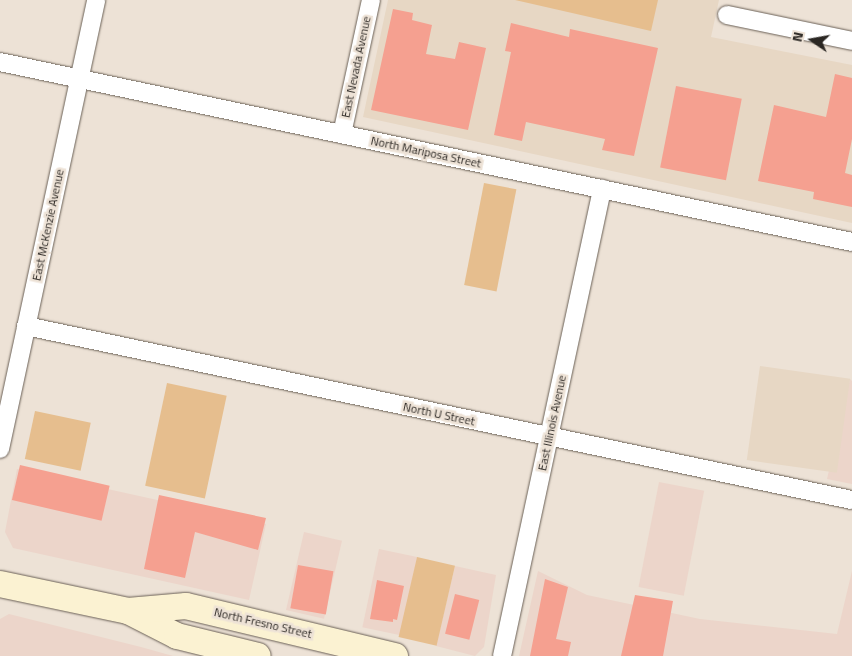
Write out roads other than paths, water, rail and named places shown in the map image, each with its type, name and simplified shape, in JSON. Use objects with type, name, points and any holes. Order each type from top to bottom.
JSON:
[{"type":"main road","name":"North Fresno Street","points":[[0,584],[128,611],[177,636],[258,656]]},
{"type":"main road","name":"North Fresno Street","points":[[128,611],[186,606],[395,656]]},
{"type":"street","name":"East McKenzie Avenue","points":[[0,449],[96,0]]},
{"type":"street","name":"East Nevada Avenue","points":[[342,134],[371,0]]},
{"type":"street","points":[[727,15],[852,41]]},
{"type":"street","name":"North Mariposa Street","points":[[0,62],[852,242]]},
{"type":"street","name":"East Illinois Avenue","points":[[502,656],[602,189]]},
{"type":"street","name":"North U Street","points":[[26,326],[548,438],[852,500]]}]
